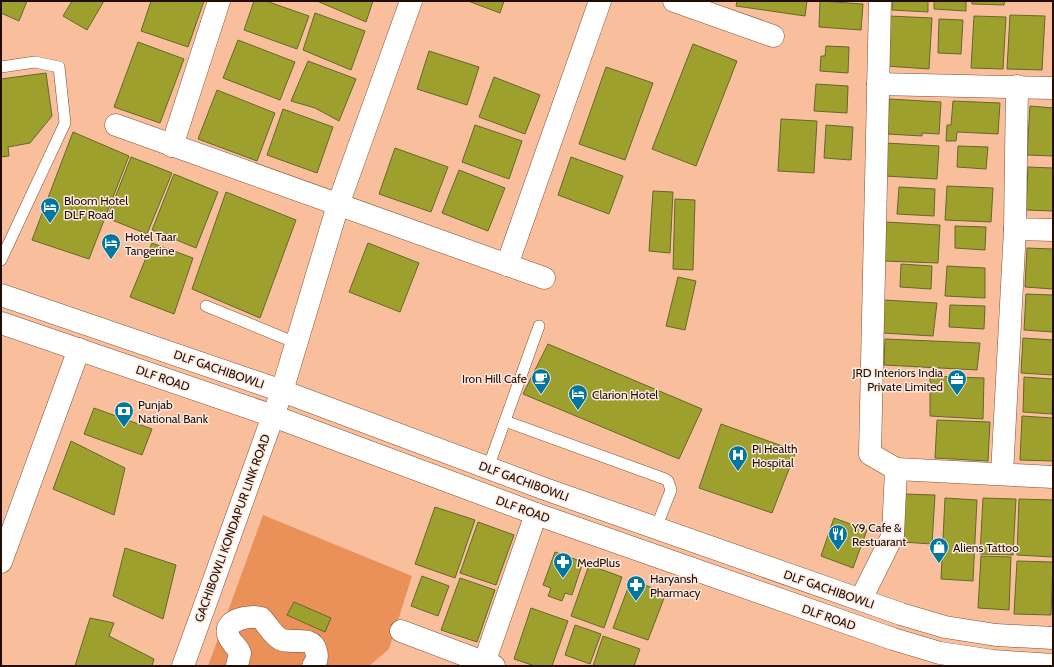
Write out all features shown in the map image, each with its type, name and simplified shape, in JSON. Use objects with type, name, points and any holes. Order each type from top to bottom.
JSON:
[{"type":"street","points":[[172,146],[219,1]]},
{"type":"street","name":"GACHIBOWLI KONDAPUR LINK ROAD","points":[[183,666],[282,391],[338,205],[411,1]]},
{"type":"street","points":[[507,265],[600,1]]},
{"type":"street","points":[[674,1],[773,36]]},
{"type":"street","points":[[880,1],[870,454],[896,469],[1053,477]]},
{"type":"street","points":[[878,84],[1053,88]]},
{"type":"street","points":[[1002,474],[1015,229],[1017,86]]},
{"type":"street","points":[[116,125],[544,278]]},
{"type":"street","points":[[1015,229],[1053,230]]},
{"type":"street","name":"DLF GACHIBOWLI","points":[[1,295],[282,391],[488,468],[901,614],[946,627],[996,635],[1053,638]]},
{"type":"street","name":"DLF ROAD","points":[[1,323],[273,416],[536,514],[893,639],[940,653],[993,661],[1053,665]]},
{"type":"street","points":[[1,562],[79,349]]},
{"type":"street","points":[[861,599],[893,535],[896,469]]},
{"type":"street","points":[[401,631],[487,665],[536,514]]},
{"type":"street","points":[[237,666],[240,653],[231,641],[228,630],[231,623],[240,618],[251,616],[261,618],[274,634],[282,640],[304,640],[312,644],[316,649],[317,657],[313,666]]},
{"type":"lane","points":[[1,67],[35,62],[59,68],[65,123],[4,249],[1,260]]},
{"type":"lane","points":[[206,306],[296,343]]},
{"type":"lane","points":[[488,468],[539,326]]},
{"type":"lane","points":[[505,421],[665,479],[671,490],[656,528]]},
{"type":"shaded area","points":[[263,515],[412,576],[389,649],[369,666],[208,666]]},
{"type":"building","points":[[1,1],[27,1],[19,21],[1,13]]},
{"type":"building","points":[[72,1],[104,1],[87,30],[63,16]]},
{"type":"building","points":[[151,1],[204,1],[188,47],[141,31]]},
{"type":"building","points":[[254,1],[266,1],[309,16],[297,49],[244,30]]},
{"type":"building","points":[[317,1],[373,1],[366,22]]},
{"type":"building","points":[[468,1],[504,1],[500,13]]},
{"type":"building","points":[[737,1],[807,1],[805,16],[736,6]]},
{"type":"building","points":[[820,1],[863,4],[861,30],[819,27]]},
{"type":"building","points":[[893,1],[928,1],[928,12],[892,10]]},
{"type":"building","points":[[934,1],[966,1],[966,11],[934,9]]},
{"type":"building","points":[[972,1],[1005,1],[1004,5],[972,4]]},
{"type":"building","points":[[315,13],[365,31],[351,70],[303,50]]},
{"type":"building","points":[[1010,15],[1045,16],[1042,70],[1007,69]]},
{"type":"building","points":[[889,16],[932,18],[929,69],[886,66]]},
{"type":"building","points":[[974,16],[1006,17],[1003,69],[971,68]]},
{"type":"building","points":[[939,19],[963,20],[961,54],[938,53]]},
{"type":"building","points":[[238,40],[295,62],[280,100],[223,78]]},
{"type":"building","points":[[138,42],[184,59],[160,123],[114,107]]},
{"type":"building","points":[[693,44],[737,61],[696,166],[652,149]]},
{"type":"building","points":[[826,46],[849,47],[848,73],[820,71],[821,56],[825,56]]},
{"type":"building","points":[[429,51],[479,67],[467,105],[417,89]]},
{"type":"building","points":[[308,61],[356,79],[339,121],[315,108],[291,101]]},
{"type":"building","points":[[606,67],[653,83],[625,160],[579,144]]},
{"type":"building","points":[[46,73],[52,116],[30,143],[8,147],[9,156],[1,157],[1,79]]},
{"type":"building","points":[[494,77],[540,95],[525,134],[479,117]]},
{"type":"building","points":[[816,84],[848,86],[847,113],[814,111]]},
{"type":"building","points":[[217,90],[275,113],[257,161],[198,139]]},
{"type":"building","points":[[889,99],[941,102],[939,134],[922,133],[922,136],[888,134]]},
{"type":"building","points":[[953,101],[1000,103],[998,134],[957,132],[956,141],[946,141],[947,125],[951,125]]},
{"type":"building","points":[[1030,106],[1053,108],[1053,156],[1027,155]]},
{"type":"building","points":[[283,109],[333,127],[317,173],[267,155]]},
{"type":"building","points":[[781,119],[817,121],[814,173],[778,171]]},
{"type":"building","points":[[475,125],[522,141],[509,179],[462,162]]},
{"type":"building","points":[[826,125],[853,127],[851,160],[824,158]]},
{"type":"building","points":[[73,132],[129,156],[89,259],[32,240]]},
{"type":"building","points":[[886,143],[939,146],[937,179],[885,176]]},
{"type":"building","points":[[958,146],[988,147],[986,169],[957,167]]},
{"type":"building","points":[[395,148],[448,167],[431,212],[379,194]]},
{"type":"building","points":[[131,157],[172,173],[147,234],[107,218]]},
{"type":"building","points":[[571,157],[623,176],[609,214],[558,195]]},
{"type":"building","points":[[1028,167],[1053,168],[1053,211],[1026,210]]},
{"type":"building","points":[[459,170],[505,188],[488,231],[442,213]]},
{"type":"building","points":[[174,174],[218,192],[196,248],[152,230]]},
{"type":"building","points":[[947,186],[993,188],[991,222],[945,220]]},
{"type":"building","points":[[899,187],[935,189],[934,216],[897,214]]},
{"type":"building","points":[[653,191],[673,192],[670,253],[649,251]]},
{"type":"building","points":[[226,192],[296,220],[260,318],[192,289]]},
{"type":"building","points":[[675,199],[695,200],[693,270],[673,269]]},
{"type":"building","points":[[885,222],[940,225],[938,263],[883,261]]},
{"type":"building","points":[[955,226],[986,227],[985,250],[955,248]]},
{"type":"building","points":[[152,243],[193,258],[174,314],[130,297]]},
{"type":"building","points":[[368,243],[419,263],[400,312],[349,292]]},
{"type":"building","points":[[1027,248],[1053,249],[1053,289],[1025,287]]},
{"type":"building","points":[[901,264],[932,266],[931,289],[900,287]]},
{"type":"building","points":[[947,266],[985,268],[985,298],[945,296]]},
{"type":"building","points":[[678,277],[696,281],[685,330],[666,326]]},
{"type":"building","points":[[1026,294],[1053,295],[1053,332],[1024,330]]},
{"type":"building","points":[[884,300],[937,303],[933,336],[882,333]]},
{"type":"building","points":[[950,305],[985,306],[984,329],[949,327]]},
{"type":"building","points":[[1023,338],[1053,340],[1053,375],[1021,373]]},
{"type":"building","points":[[885,339],[980,343],[977,370],[884,365]]},
{"type":"building","points":[[548,344],[702,409],[679,459],[523,394]]},
{"type":"building","points":[[930,376],[984,378],[983,419],[930,416]]},
{"type":"building","points":[[1024,377],[1053,379],[1052,414],[1023,412]]},
{"type":"building","points":[[94,408],[152,429],[142,455],[84,434]]},
{"type":"building","points":[[1022,416],[1053,418],[1053,461],[1020,460]]},
{"type":"building","points":[[937,420],[990,422],[988,461],[935,458]]},
{"type":"building","points":[[721,424],[796,451],[772,513],[699,488]]},
{"type":"building","points":[[71,441],[125,468],[114,515],[53,489]]},
{"type":"building","points":[[905,494],[935,495],[932,544],[902,542]]},
{"type":"building","points":[[945,498],[977,500],[973,581],[941,579]]},
{"type":"building","points":[[983,498],[1016,499],[1013,555],[980,554]]},
{"type":"building","points":[[1019,499],[1053,500],[1053,557],[1017,555]]},
{"type":"building","points":[[435,507],[475,520],[455,578],[415,564]]},
{"type":"building","points":[[834,518],[867,530],[853,568],[821,556]]},
{"type":"building","points":[[478,522],[514,535],[496,585],[460,573]]},
{"type":"building","points":[[125,548],[176,565],[163,619],[113,596]]},
{"type":"building","points":[[555,552],[583,562],[572,595],[565,593],[562,601],[548,596],[551,588],[543,585]]},
{"type":"building","points":[[981,556],[1011,557],[1009,610],[978,608]]},
{"type":"building","points":[[1017,561],[1053,562],[1051,615],[1014,614]]},
{"type":"building","points":[[589,565],[622,577],[604,628],[571,616]]},
{"type":"building","points":[[422,576],[449,586],[438,616],[411,606]]},
{"type":"building","points":[[460,578],[495,590],[477,642],[441,630]]},
{"type":"building","points":[[631,580],[666,593],[648,640],[613,628]]},
{"type":"building","points":[[294,602],[331,618],[325,632],[287,615]]},
{"type":"building","points":[[531,608],[568,621],[552,666],[535,666],[514,659]]},
{"type":"building","points":[[90,618],[114,623],[109,636],[154,659],[152,666],[75,666]]},
{"type":"building","points":[[575,625],[601,634],[590,664],[565,655]]},
{"type":"building","points":[[603,636],[640,649],[634,666],[593,666]]},
{"type":"place","name":"Bloom Hotel DLF Road","points":[[50,224]]},
{"type":"place","name":"Hotel Taar Tangerine","points":[[111,260]]},
{"type":"place","name":"Iron Hill Cafe","points":[[541,395]]},
{"type":"place","name":"JRD Interiors India Private Limited","points":[[957,396]]},
{"type":"place","name":"Clarion Hotel","points":[[578,411]]},
{"type":"place","name":"Punjab National Bank","points":[[124,428]]},
{"type":"place","name":"Pi Health Hospital","points":[[738,472]]},
{"type":"place","name":"Y9 Cafe & Restuarant","points":[[838,551]]},
{"type":"place","name":"Aliens Tattoo","points":[[939,564]]},
{"type":"place","name":"MedPlus","points":[[563,579]]},
{"type":"place","name":"Haryansh Pharmacy","points":[[636,602]]}]
